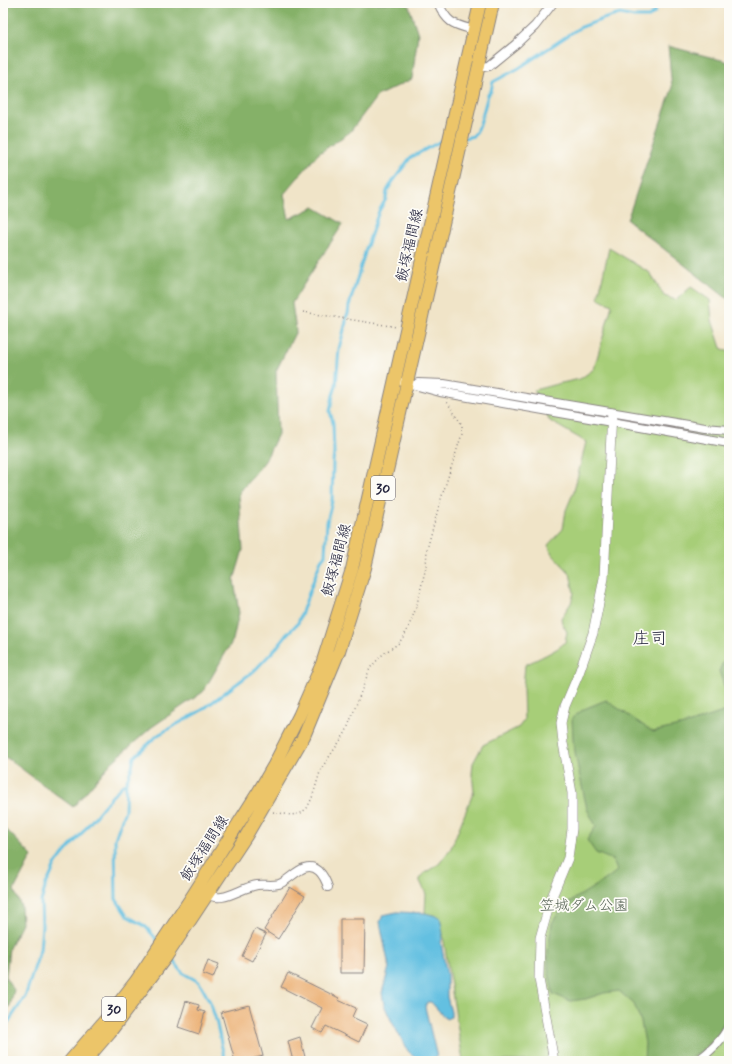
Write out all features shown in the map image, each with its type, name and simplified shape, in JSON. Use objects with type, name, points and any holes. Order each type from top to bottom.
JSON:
[{"type":"main road","name":"飯塚福間線","points":[[85,1061],[110,1032],[202,892],[274,765],[299,716],[322,664],[352,569],[480,3]]},
{"type":"main road","name":"飯塚福間線","points":[[202,892],[246,836],[304,736],[339,651],[365,568],[493,3]]},
{"type":"main road","name":"飯塚福間線","points":[[70,1061],[136,981],[158,960]]},
{"type":"street","points":[[438,3],[443,14],[453,24],[474,30]]},
{"type":"street","points":[[478,68],[489,66],[516,44],[535,26],[553,3]]},
{"type":"street","points":[[395,380],[440,392],[612,417],[729,430]]},
{"type":"street","points":[[408,383],[444,384],[574,405],[612,417],[729,443]]},
{"type":"street","points":[[554,1061],[539,979],[540,938],[551,899],[568,858],[572,829],[572,793],[563,744],[561,723],[565,706],[579,673],[593,632],[604,578],[612,417]]},
{"type":"street","points":[[202,892],[218,898],[257,885],[279,884],[300,870],[309,867],[320,872],[326,880],[328,887]]},
{"type":"street","points":[[698,1061],[713,1048],[729,1027]]},
{"type":"path","points":[[303,312],[406,328]]},
{"type":"path","points":[[261,809],[291,815],[301,813],[307,808],[312,798],[321,769],[346,732],[370,668],[382,654],[399,643],[407,631],[416,608],[426,567],[427,549],[440,502],[462,434],[462,425],[440,392]]},
{"type":"green space","points":[[5,3],[408,3],[418,34],[412,79],[377,96],[350,132],[318,154],[284,194],[289,219],[314,207],[343,224],[292,303],[296,331],[276,371],[278,434],[265,461],[239,493],[243,550],[234,580],[239,613],[233,640],[203,692],[152,727],[111,763],[73,807],[7,758],[3,758],[3,6]]},
{"type":"green space","points":[[668,46],[729,62],[729,300],[627,220],[672,89]]},
{"type":"green space","name":"笠城ダム公園","points":[[609,248],[650,273],[664,296],[676,300],[691,287],[710,300],[712,320],[721,348],[729,352],[729,1061],[463,1061],[440,917],[425,913],[426,894],[419,879],[423,874],[439,864],[451,848],[474,791],[472,774],[473,763],[483,745],[519,727],[524,720],[523,688],[525,665],[552,651],[565,642],[567,632],[561,618],[571,603],[574,593],[570,573],[552,554],[548,545],[563,529],[566,510],[574,491],[586,442],[550,421],[534,390],[580,379],[594,369],[612,305],[598,298]]},
{"type":"green space","points":[[723,662],[729,662],[729,693],[725,689],[719,671]]},
{"type":"green space","points":[[606,700],[653,732],[684,725],[729,710],[729,1012],[719,1033],[704,1049],[692,1057],[680,1061],[644,1061],[645,1043],[641,1022],[634,1004],[619,991],[604,993],[586,999],[570,1001],[553,994],[548,968],[548,949],[552,923],[563,906],[617,871],[613,860],[596,853],[587,840],[596,826],[587,809],[573,740],[572,718],[584,709]]},
{"type":"green space","points":[[3,826],[32,856],[14,890],[21,906],[22,923],[9,948],[6,978],[14,990],[10,1006],[3,1010]]},
{"type":"water","points":[[397,912],[425,913],[440,917],[443,934],[441,943],[447,975],[447,997],[451,1017],[446,1019],[431,1002],[427,1002],[425,1007],[437,1057],[428,1061],[419,1061],[408,1051],[384,1005],[382,993],[389,967],[380,922],[383,915]]},
{"type":"building","points":[[290,887],[305,896],[278,939],[264,930]]},
{"type":"building","points":[[340,919],[365,919],[364,973],[340,973]]},
{"type":"building","points":[[255,929],[266,934],[252,961],[242,956]]},
{"type":"building","points":[[208,960],[219,964],[213,978],[203,974]]},
{"type":"building","points":[[288,973],[356,1008],[352,1017],[367,1024],[359,1042],[326,1026],[322,1033],[312,1028],[322,1008],[281,987]]},
{"type":"building","points":[[186,1001],[199,1005],[198,1010],[205,1012],[199,1034],[178,1027]]},
{"type":"building","points":[[249,1005],[263,1056],[244,1061],[235,1061],[221,1012]]},
{"type":"building","points":[[300,1037],[306,1061],[293,1061],[288,1041]]},
{"type":"waterway","points":[[465,138],[473,136],[477,131],[493,82],[519,68],[579,28],[620,14],[634,17],[649,17],[655,12],[656,3]]},
{"type":"waterway","points":[[159,942],[145,926],[127,916],[116,899],[115,839],[125,810],[126,782],[134,757],[158,735],[202,710],[255,670],[298,623],[321,560],[325,555],[327,522],[332,501],[334,453],[333,423],[330,411],[336,386],[339,349],[346,317],[366,249],[379,211],[386,199],[387,191],[410,158],[439,142],[446,141]]},
{"type":"waterway","points":[[3,1030],[25,997],[40,950],[42,926],[41,902],[45,885],[62,856],[108,800],[126,782]]},
{"type":"waterway","points":[[170,956],[183,973],[199,982],[210,1002],[216,1020],[225,1061]]},
{"type":"district","name":"庄司","points":[[650,638]]}]
